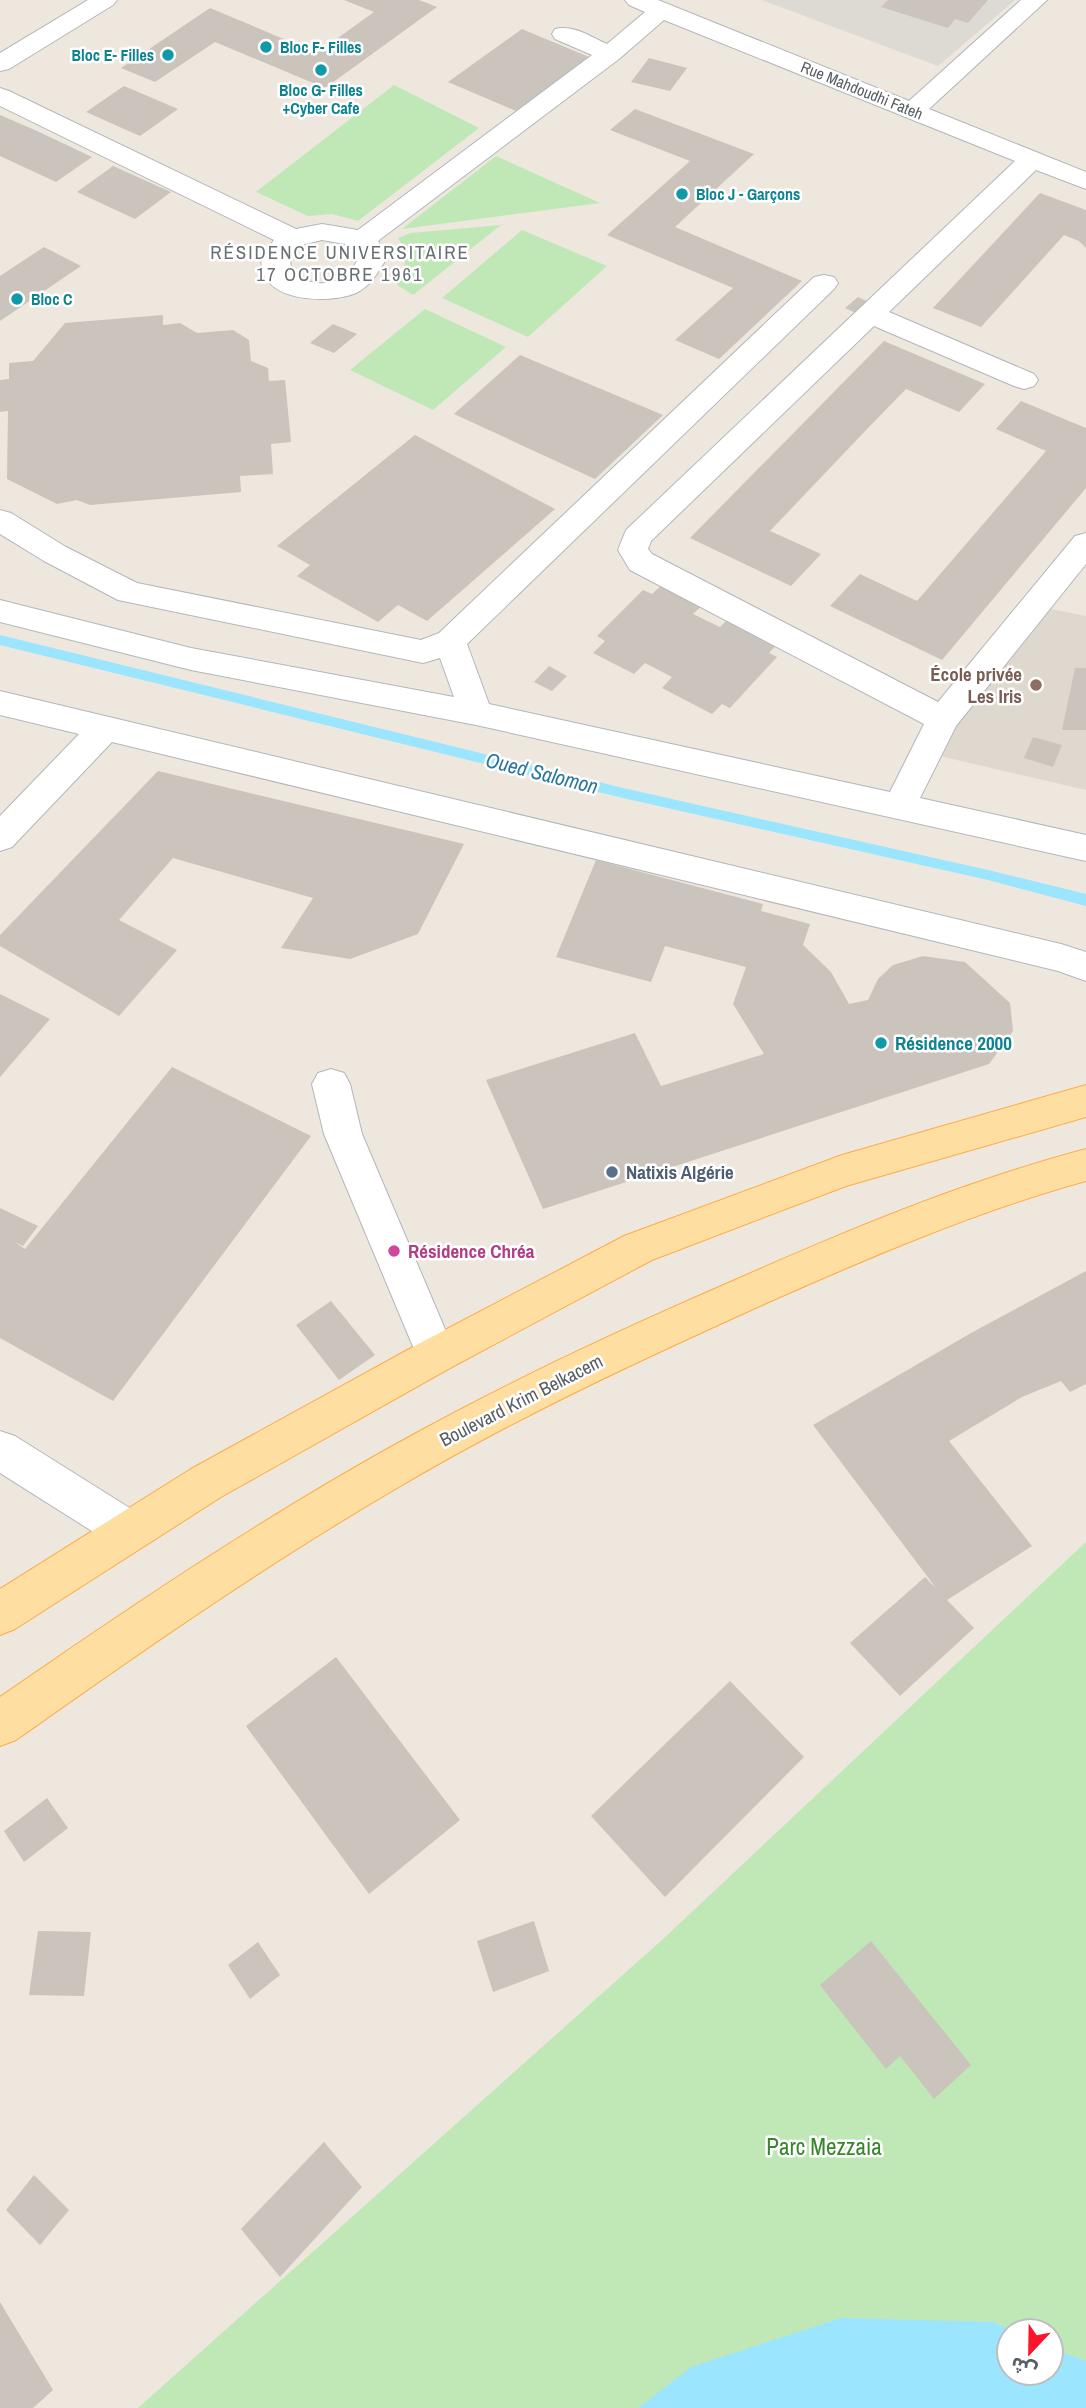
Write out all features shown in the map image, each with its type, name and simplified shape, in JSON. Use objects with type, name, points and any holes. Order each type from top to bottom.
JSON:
[{"type":"main road","points":[[0,1614],[206,1483],[436,1355],[638,1248],[842,1171],[1086,1101]]},
{"type":"main road","name":"Boulevard Krim Belkacem","points":[[0,1724],[135,1629],[272,1542],[435,1444],[628,1345],[868,1240],[954,1205],[1086,1165]]},
{"type":"street","points":[[0,64],[105,0]]},
{"type":"street","name":"Rue Mahdoudhi Fateh","points":[[637,0],[1086,181]]},
{"type":"street","points":[[913,110],[1035,0]]},
{"type":"street","points":[[361,241],[610,54],[661,10]]},
{"type":"street","points":[[564,34],[610,54]]},
{"type":"street","points":[[0,96],[294,239]]},
{"type":"street","points":[[943,719],[641,562],[633,550],[637,537],[1031,160]]},
{"type":"street","points":[[337,232],[361,241],[370,249],[373,259],[370,269],[362,278],[335,290],[318,291],[288,283],[279,275],[275,266],[276,256],[283,246],[307,234],[337,232]]},
{"type":"street","points":[[0,520],[55,554],[129,592],[423,652],[450,641],[824,283]]},
{"type":"street","points":[[870,314],[1024,380]]},
{"type":"street","points":[[900,805],[943,719],[1071,583],[1086,543]]},
{"type":"street","points":[[0,611],[191,659],[476,713],[1086,848]]},
{"type":"street","points":[[450,641],[476,713]]},
{"type":"street","points":[[0,702],[1078,967]]},
{"type":"street","points":[[0,838],[105,728]]},
{"type":"street","points":[[331,1084],[343,1134],[436,1355]]},
{"type":"street","points":[[9,1467],[129,1531]]},
{"type":"shaded area","points":[[762,0],[1015,0],[938,66]]},
{"type":"shaded area","name":"École privée Les Iris","points":[[1045,608],[1086,616],[1086,790],[931,754]]},
{"type":"green space","points":[[394,85],[479,128],[358,221],[332,214],[308,216],[256,192]]},
{"type":"green space","points":[[496,156],[600,203],[402,229]]},
{"type":"green space","points":[[501,225],[413,295],[397,285],[405,262],[404,250],[398,238],[411,233]]},
{"type":"green space","points":[[522,230],[607,266],[528,337],[442,298]]},
{"type":"green space","points":[[425,309],[506,347],[433,410],[350,370]]},
{"type":"green space","name":"Parc Mezzaia","points":[[1086,1542],[1086,2408],[138,2408],[663,1939]]},
{"type":"water","points":[[841,2318],[993,2322],[995,2387],[1065,2387],[1065,2353],[1086,2361],[1086,2408],[638,2408],[691,2367]]},
{"type":"building","points":[[344,0],[419,0],[437,7],[325,88],[215,42],[155,82],[121,68],[210,8],[317,53],[374,12]]},
{"type":"building","points":[[888,0],[988,0],[968,23],[955,19],[948,28],[881,7]]},
{"type":"building","points":[[522,29],[589,57],[516,111],[448,82]]},
{"type":"building","points":[[649,58],[687,68],[670,91],[631,82]]},
{"type":"building","points":[[124,86],[178,109],[140,136],[86,112]]},
{"type":"building","points":[[635,109],[754,154],[675,227],[802,281],[719,359],[675,340],[733,288],[607,235],[690,161],[610,130]]},
{"type":"building","points":[[0,115],[92,157],[56,182],[0,156]]},
{"type":"building","points":[[113,166],[171,192],[135,219],[77,192]]},
{"type":"building","points":[[1040,193],[1086,210],[1086,248],[1079,241],[1064,235],[981,327],[933,308]]},
{"type":"building","name":"Bloc C","points":[[44,247],[81,266],[0,321],[0,276]]},
{"type":"building","points":[[858,297],[871,303],[858,314],[845,308]]},
{"type":"building","points":[[163,315],[163,325],[180,323],[197,333],[233,330],[249,340],[251,361],[268,368],[269,381],[285,380],[291,442],[271,444],[273,474],[240,476],[241,492],[90,505],[77,500],[57,504],[7,479],[8,411],[0,412],[0,380],[9,379],[9,363],[33,361],[65,323]]},
{"type":"building","points":[[333,324],[357,334],[334,353],[310,343]]},
{"type":"building","points":[[884,341],[985,384],[959,412],[906,389],[869,427],[770,531],[821,554],[791,586],[690,538]]},
{"type":"building","points":[[520,355],[663,415],[595,479],[454,414]]},
{"type":"building","points":[[1021,401],[1086,428],[1086,488],[942,660],[830,606],[860,574],[917,601],[1046,451],[996,429]]},
{"type":"building","points":[[415,435],[555,509],[427,621],[398,605],[378,622],[297,576],[310,565],[277,546]]},
{"type":"building","points":[[664,583],[705,603],[693,614],[720,627],[731,616],[780,641],[769,653],[777,657],[730,708],[722,704],[712,714],[662,688],[672,677],[645,663],[634,674],[593,653],[605,641],[597,636],[643,590],[652,594]]},
{"type":"building","points":[[549,666],[567,676],[552,691],[534,682]]},
{"type":"building","points":[[1075,668],[1086,668],[1086,730],[1062,730]]},
{"type":"building","points":[[1033,737],[1062,745],[1053,767],[1024,758]]},
{"type":"building","points":[[158,771],[464,844],[418,934],[350,959],[281,948],[313,898],[173,858],[119,920],[177,950],[119,1016],[0,946],[0,935]]},
{"type":"building","name":"Résidence 2000","points":[[596,860],[763,904],[761,911],[810,924],[803,945],[831,972],[849,1004],[868,1000],[878,979],[893,965],[923,956],[965,962],[1010,1003],[1013,1031],[989,1064],[543,1209],[486,1080],[635,1033],[661,1086],[764,1054],[733,1004],[746,967],[665,946],[651,982],[556,957]]},
{"type":"building","points":[[0,994],[50,1019],[0,1077]]},
{"type":"building","points":[[172,1067],[311,1136],[113,1401],[0,1338],[0,1208],[38,1226],[23,1246],[15,1242],[25,1249]]},
{"type":"building","points":[[1086,1271],[1086,1384],[1070,1392],[1061,1381],[1022,1397],[949,1441],[1032,1546],[947,1600],[974,1628],[900,1696],[850,1643],[925,1577],[936,1588],[813,1425],[971,1333]]},
{"type":"building","points":[[331,1301],[375,1355],[339,1380],[296,1325]]},
{"type":"building","points":[[336,1657],[460,1820],[369,1894],[246,1726]]},
{"type":"building","points":[[730,1681],[804,1757],[665,1897],[591,1816]]},
{"type":"building","points":[[47,1798],[68,1828],[24,1862],[4,1831]]},
{"type":"building","points":[[534,1921],[549,1971],[493,1992],[477,1941]]},
{"type":"building","points":[[38,1931],[91,1932],[84,1996],[29,1995]]},
{"type":"building","points":[[871,1941],[971,2065],[934,2099],[900,2056],[886,2069],[820,1985]]},
{"type":"building","points":[[258,1942],[280,1975],[250,1999],[228,1965]]},
{"type":"building","points":[[324,2142],[362,2187],[280,2277],[241,2229]]},
{"type":"building","points":[[34,2175],[69,2210],[40,2245],[6,2210]]},
{"type":"building","points":[[0,2302],[53,2390],[33,2408],[0,2408]]},
{"type":"waterway","name":"Oued Salomon","points":[[0,640],[623,793],[988,875],[1086,900]]},
{"type":"place","name":"Bloc F- Filles","points":[[266,47]]},
{"type":"place","name":"Bloc E- Filles","points":[[168,55]]},
{"type":"place","name":"Bloc G- Filles +Cyber Cafe","points":[[321,70]]},
{"type":"place","name":"Bloc J - Garçons","points":[[682,194]]},
{"type":"place","name":"Bloc C","points":[[17,299]]},
{"type":"place","name":"École privée Les Iris","points":[[1036,685]]},
{"type":"place","name":"Résidence 2000","points":[[881,1043]]},
{"type":"place","name":"Natixis Algérie","points":[[612,1172]]},
{"type":"place","name":"Résidence Chréa","points":[[394,1251]]},
{"type":"district","name":"RÉSIDENCE UNIVERSITAIRE 17 OCTOBRE 1961","points":[[340,263]]}]
